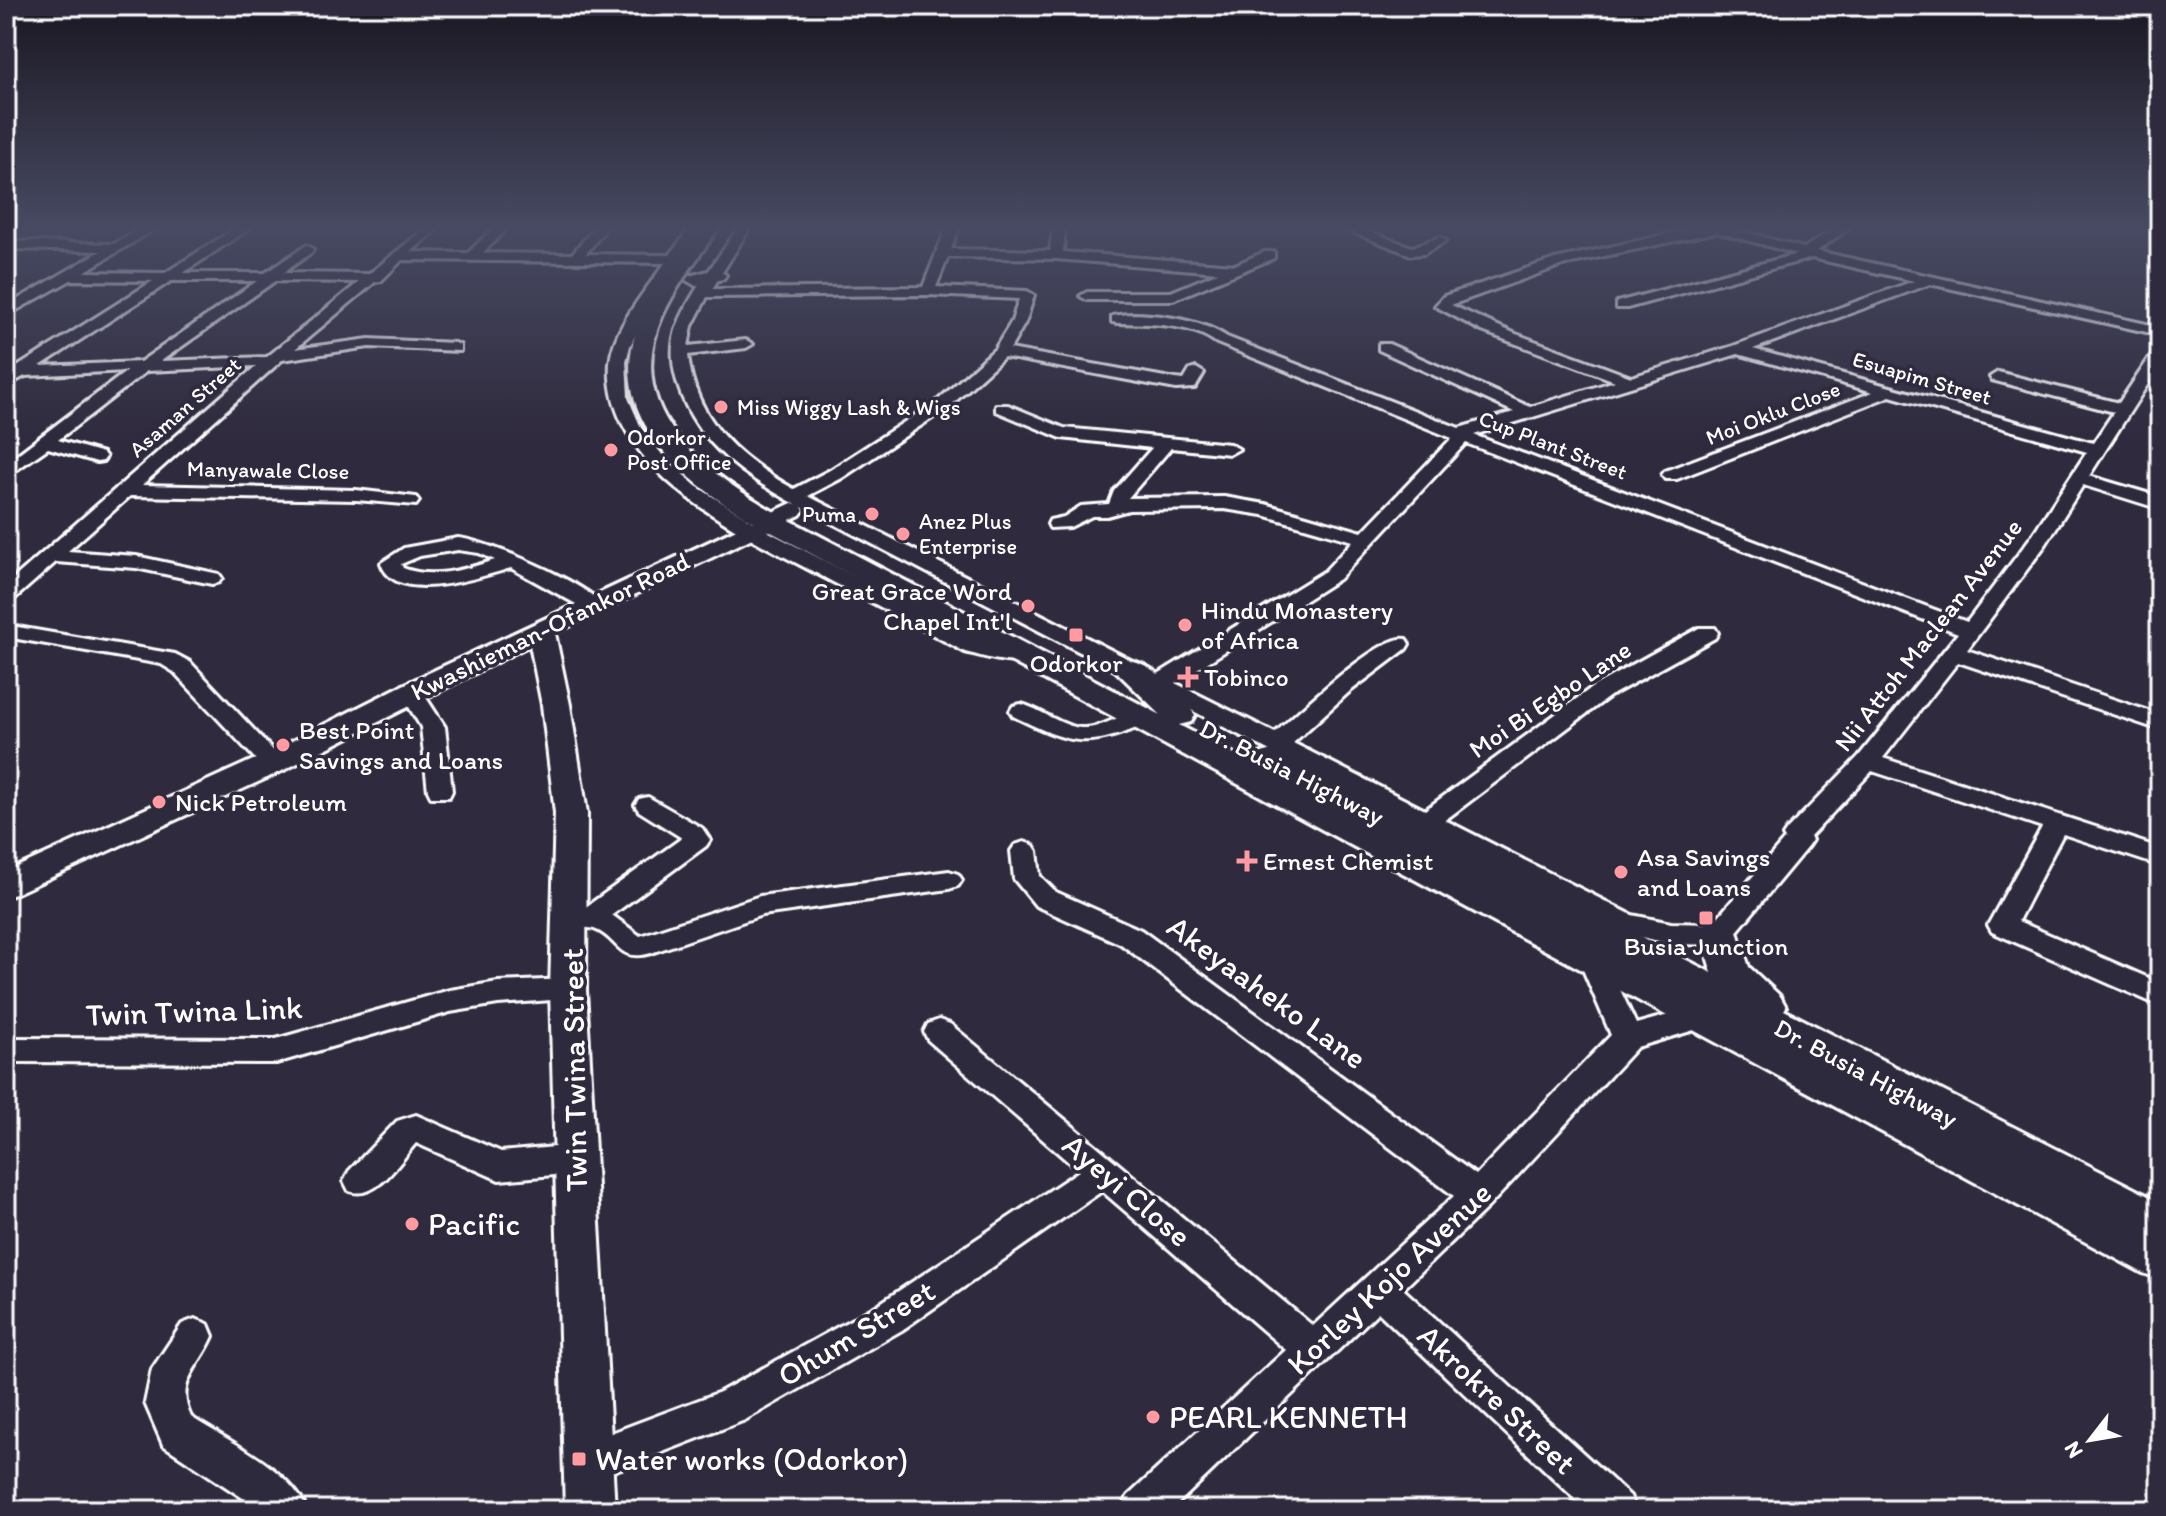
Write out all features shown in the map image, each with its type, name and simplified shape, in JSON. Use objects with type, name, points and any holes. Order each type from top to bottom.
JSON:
[{"type":"highway","name":"Dr. Busia Highway","points":[[666,297],[629,361],[641,382],[655,422],[673,449],[698,474],[766,509],[961,598],[1155,695],[1805,1042],[2160,1226]]},
{"type":"highway","name":"Dr. Busia Highway","points":[[693,297],[663,333],[657,369],[667,408],[683,434],[709,460],[777,514],[1023,654],[1155,695],[1593,960],[2160,1257]]},
{"type":"highway","points":[[1720,933],[1726,966],[1736,981],[1805,1042]]},
{"type":"main road","name":"Kwashieman-Ofankor Road","points":[[6,886],[273,763],[411,692],[724,543],[777,514]]},
{"type":"main road","points":[[724,543],[733,531],[730,517]]},
{"type":"main road","name":"Twin Twina Street","points":[[541,632],[556,705],[582,918],[568,990],[590,1510]]},
{"type":"street","points":[[6,312],[33,297]]},
{"type":"street","points":[[6,381],[14,371],[136,297]]},
{"type":"street","points":[[6,472],[145,365],[242,297]]},
{"type":"street","name":"Asaman Street","points":[[6,596],[275,358],[352,297]]},
{"type":"street","name":"Dr. Busia Highway","points":[[651,297],[620,349],[629,361],[617,384],[623,408],[638,438],[665,468],[730,517],[777,514]]},
{"type":"street","name":"Dr. Busia Highway","points":[[699,297],[685,327],[679,352],[686,390],[709,435],[742,465],[777,514],[1155,695]]},
{"type":"street","points":[[777,514],[943,404],[1001,352],[1019,321],[1026,297]]},
{"type":"street","points":[[1184,297],[1200,310],[1211,332]]},
{"type":"street","points":[[1456,297],[1442,306],[1504,336],[1565,355],[1628,381]]},
{"type":"street","points":[[1622,305],[1652,297]]},
{"type":"street","points":[[1021,711],[1075,736],[1087,738],[1102,735],[1155,695],[1332,575],[1460,435],[1526,411],[1738,349],[1883,297]]},
{"type":"street","points":[[2005,297],[2160,331]]},
{"type":"street","name":"Cup Plant Street","points":[[1117,319],[1158,320],[1211,332],[1222,340],[1460,435],[1971,631]]},
{"type":"street","points":[[14,371],[275,358],[369,343],[455,348]]},
{"type":"street","points":[[679,352],[746,344]]},
{"type":"street","points":[[1384,347],[1526,411]]},
{"type":"street","name":"Esuapim Street","points":[[1738,349],[2096,449]]},
{"type":"street","points":[[1001,352],[1176,384],[1189,385],[1196,373]]},
{"type":"street","name":"Nii Attoh Maclean Avenue","points":[[1720,933],[1799,840],[1796,836],[1868,761],[1971,631],[2039,540],[2123,409],[2152,378],[2160,353]]},
{"type":"street","points":[[1998,377],[2123,409]]},
{"type":"street","name":"Moi Oklu Close","points":[[1671,475],[1890,391]]},
{"type":"street","points":[[1002,408],[1061,433],[1230,449]]},
{"type":"street","points":[[45,442],[97,457]]},
{"type":"street","points":[[1117,507],[1120,495],[1166,446],[1161,442]]},
{"type":"street","points":[[2078,478],[2160,503]]},
{"type":"street","name":"Manyawale Close","points":[[125,490],[356,495],[410,501]]},
{"type":"street","points":[[1057,524],[1070,521],[1088,510],[1186,501],[1265,510],[1367,539]]},
{"type":"street","points":[[515,561],[450,577],[421,579],[394,572],[391,563],[400,555],[459,542],[484,547],[515,561],[580,595],[594,606]]},
{"type":"street","points":[[51,556],[136,562],[212,578]]},
{"type":"street","points":[[6,631],[167,659],[182,667],[273,763]]},
{"type":"street","name":"Moi Bi Egbo Lane","points":[[1429,820],[1602,691],[1707,633]]},
{"type":"street","points":[[1277,744],[1341,687],[1398,644]]},
{"type":"street","points":[[1954,653],[2158,718]]},
{"type":"street","points":[[411,692],[433,727],[440,791]]},
{"type":"street","points":[[1155,695],[1277,744],[1622,922],[1666,934],[1720,933]]},
{"type":"street","points":[[1868,761],[2160,857]]},
{"type":"street","points":[[582,918],[697,840],[693,834],[648,805]]},
{"type":"street","points":[[2057,822],[2002,925],[2160,995]]},
{"type":"street","name":"Akeyaaheko Lane","points":[[1024,851],[1027,879],[1046,899],[1131,937],[1478,1195]]},
{"type":"street","points":[[582,918],[613,926],[633,946],[641,946],[760,906],[949,880]]},
{"type":"street","points":[[1593,960],[1627,1038],[1701,1017]]},
{"type":"street","name":"Twin Twina Link","points":[[6,1050],[276,1051],[317,1043],[433,1006],[473,997],[519,990],[568,990]]},
{"type":"street","name":"Ayeyi Close","points":[[939,1032],[1314,1350]]},
{"type":"street","name":"Korley Kojo Avenue","points":[[1142,1510],[1478,1195],[1627,1038]]},
{"type":"street","points":[[361,1181],[408,1130],[416,1128],[499,1166],[576,1159]]},
{"type":"street","name":"Ohum Street","points":[[588,1461],[731,1407],[889,1318],[1105,1171]]},
{"type":"street","name":"Akrokre Street","points":[[1378,1289],[1616,1510]]},
{"type":"street","points":[[195,1336],[171,1369],[164,1403],[177,1431],[274,1494],[287,1510]]},
{"type":"place","name":"Miss Wiggy Lash & Wigs","points":[[721,407]]},
{"type":"place","name":"Odorkor Post Office","points":[[611,450]]},
{"type":"place","name":"Puma","points":[[872,514]]},
{"type":"place","name":"Anez Plus Enterprise","points":[[903,534]]},
{"type":"place","name":"Great Grace Word Chapel Int'l","points":[[1028,606]]},
{"type":"place","name":"Hindu Monastery of Africa","points":[[1185,625]]},
{"type":"place","name":"Odorkor","points":[[1076,635]]},
{"type":"place","name":"Tobinco","points":[[1188,677]]},
{"type":"place","name":"Best Point Savings and Loans","points":[[283,745]]},
{"type":"place","name":"Nick Petroleum","points":[[159,802]]},
{"type":"place","name":"Ernest Chemist","points":[[1247,861]]},
{"type":"place","name":"Asa Savings and Loans","points":[[1621,872]]},
{"type":"place","name":"Busia Junction","points":[[1706,918]]},
{"type":"place","name":"Pacific","points":[[412,1224]]},
{"type":"place","name":"PEARL KENNETH","points":[[1153,1417]]},
{"type":"place","name":"Water works (Odorkor)","points":[[579,1459]]}]
